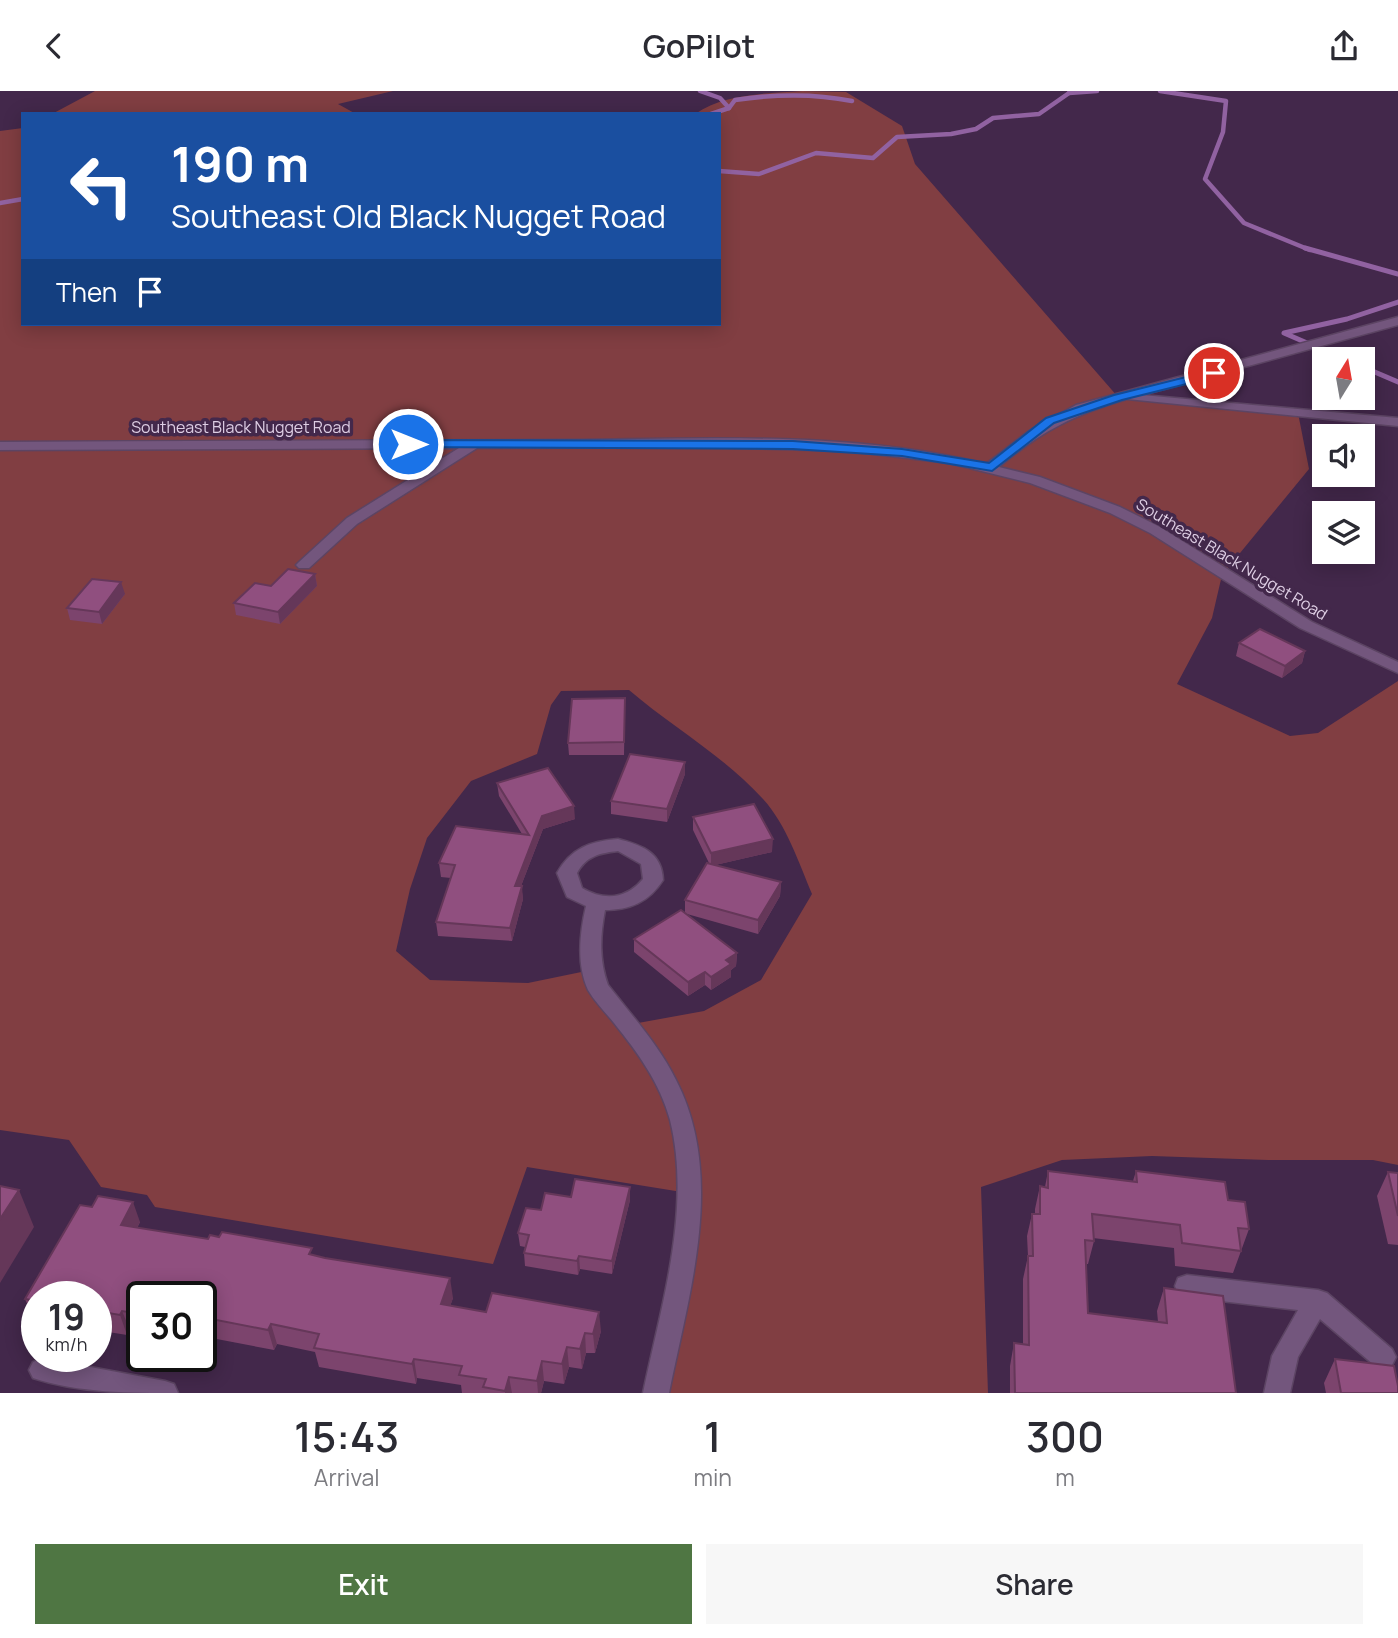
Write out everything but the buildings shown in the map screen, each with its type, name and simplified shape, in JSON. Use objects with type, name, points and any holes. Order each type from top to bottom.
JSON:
[{"type":"street","points":[[992,467],[1027,436],[1050,421],[1118,397],[1260,361],[1398,321]]},
{"type":"street","points":[[1118,397],[1398,422]]},
{"type":"street","points":[[304,565],[361,515],[476,443]]},
{"type":"street","name":"Southeast Black Nugget Road","points":[[0,446],[702,443],[902,452],[992,467],[1115,510],[1155,530],[1306,625],[1398,668]]},
{"type":"street","points":[[596,903],[590,943],[591,970],[598,988],[667,1084],[685,1139],[689,1193],[682,1258],[656,1393]]},
{"type":"street","points":[[1187,1286],[1318,1301],[1383,1357]]},
{"type":"street","points":[[1277,1393],[1277,1380],[1286,1352],[1318,1301]]},
{"type":"street","points":[[53,1372],[165,1393]]},
{"type":"shaded area","points":[[95,91],[393,91],[338,104],[352,112],[56,112]]},
{"type":"shaded area","points":[[846,92],[902,126],[915,164],[1118,397],[1298,413],[1309,469],[1222,575],[1212,618],[1177,684],[1290,736],[1318,733],[1398,681],[1398,1165],[1373,1160],[1152,1156],[1062,1160],[981,1187],[988,1393],[656,1393],[688,1193],[527,1167],[493,1264],[155,1207],[147,1195],[101,1187],[69,1140],[0,1130],[0,131],[21,128],[21,326],[721,326],[721,112],[698,112],[733,98],[760,94]],"holes":[[[629,690],[748,783],[771,809],[785,832],[812,894],[761,980],[704,1011],[627,1025],[591,970],[528,983],[430,980],[396,951],[410,889],[427,838],[471,781],[537,754],[551,705],[561,691]]]},
{"type":"waterway","points":[[700,91],[720,98],[729,108]]},
{"type":"waterway","points":[[1069,93],[1097,91]]},
{"type":"waterway","points":[[1160,91],[1226,101],[1223,132],[1205,179],[1244,223],[1305,248]]},
{"type":"waterway","points":[[721,171],[759,174],[816,153],[873,158],[897,137],[951,134],[976,129],[993,118],[1039,114],[1069,93]]},
{"type":"waterway","points":[[729,108],[735,100],[794,95],[852,101]]},
{"type":"waterway","points":[[717,112],[729,108]]},
{"type":"waterway","points":[[0,203],[21,199]]},
{"type":"waterway","points":[[1305,248],[1398,274]]},
{"type":"waterway","points":[[1305,248],[1310,250]]},
{"type":"waterway","points":[[1316,347],[1284,333],[1347,319],[1398,302]]},
{"type":"waterway","points":[[1376,373],[1398,382]]},
{"type":"route","points":[[408,444],[689,443],[848,447],[902,452],[992,467],[1027,436],[1050,421],[1118,397],[1214,373]]}]
